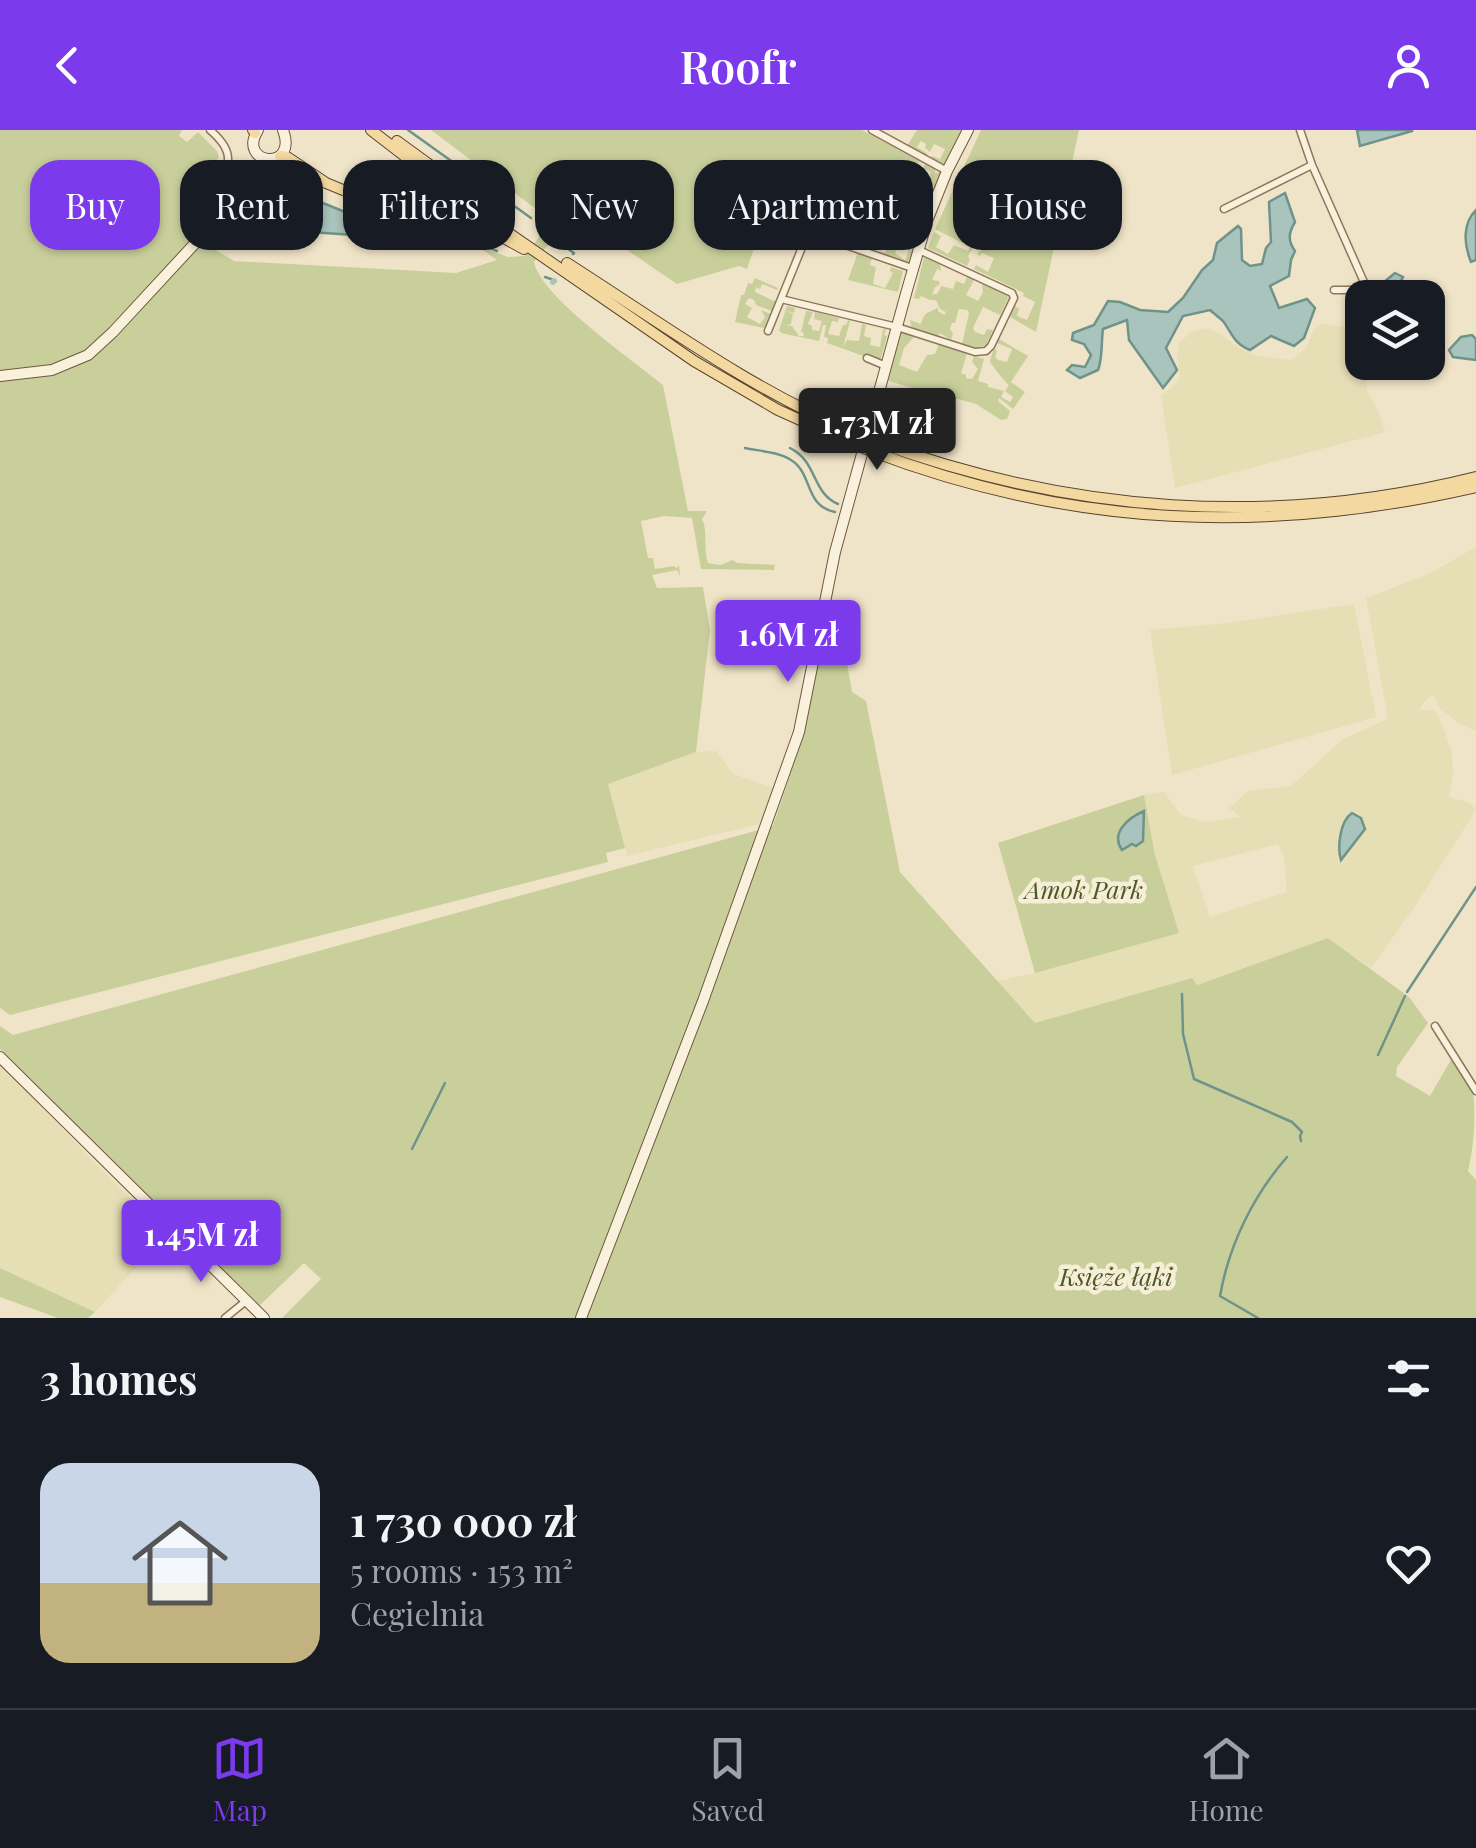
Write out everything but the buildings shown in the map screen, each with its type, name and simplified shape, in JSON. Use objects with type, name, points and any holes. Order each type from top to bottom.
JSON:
[{"type":"main road","points":[[371,130],[468,205],[728,382],[801,421],[858,440],[930,472],[1067,506],[1154,516],[1258,518],[1331,513],[1404,503],[1476,487]]},
{"type":"main road","points":[[381,130],[682,340],[858,440]]},
{"type":"main road","points":[[280,156],[343,190],[467,222],[552,261]]},
{"type":"main road","points":[[873,446],[1069,495],[1154,505],[1292,506],[1380,496],[1476,477]]},
{"type":"street","points":[[210,130],[223,143],[227,160]]},
{"type":"street","points":[[262,156],[280,156],[286,145],[282,130]]},
{"type":"street","points":[[872,130],[946,171]]},
{"type":"street","points":[[933,205],[968,130]]},
{"type":"street","points":[[1300,130],[1362,280]]},
{"type":"street","points":[[255,131],[252,143],[262,156]]},
{"type":"street","points":[[260,160],[262,156]]},
{"type":"street","points":[[1224,209],[1312,165]]},
{"type":"street","points":[[768,332],[807,235],[812,233],[913,269]]},
{"type":"street","points":[[0,376],[52,370],[88,355],[189,250]]},
{"type":"street","points":[[581,1318],[704,1001],[798,732],[835,552],[886,366],[897,327],[913,269],[919,250],[1012,293],[1014,298],[991,346],[975,352],[897,327],[781,300]]},
{"type":"street","points":[[1334,290],[1345,290]]},
{"type":"street","points":[[867,358],[886,366]]},
{"type":"street","points":[[1435,1026],[1476,1091]]},
{"type":"street","points":[[0,1056],[264,1318]]},
{"type":"street","points":[[226,1318],[246,1301]]},
{"type":"shaded area","points":[[1322,324],[1345,328],[1345,380],[1365,380],[1385,432],[1175,488],[1161,395],[1180,377],[1179,343],[1191,332],[1206,328],[1258,356],[1291,360],[1307,347],[1313,330]]},
{"type":"shaded area","points":[[1476,547],[1476,731],[1440,709],[1433,695],[1419,710],[1435,710],[1452,753],[1449,797],[1476,810],[1371,968],[1328,938],[1196,985],[1191,978],[1035,1023],[997,981],[1035,973],[1155,855],[1144,795],[1164,792],[1181,815],[1205,822],[1241,817],[1229,808],[1248,791],[1291,786],[1343,739],[1388,719],[1366,598],[1429,574]],"holes":[[[1278,844],[1284,857],[1287,892],[1210,917],[1193,866]]]},
{"type":"shaded area","points":[[1354,604],[1376,717],[1172,775],[1150,630]]},
{"type":"shaded area","points":[[716,751],[733,774],[774,788],[760,824],[627,856],[608,784],[696,752]]},
{"type":"shaded area","points":[[0,1064],[167,1234],[95,1312],[0,1268]]},
{"type":"green space","points":[[0,130],[182,130],[179,136],[187,142],[198,132],[219,157],[180,160],[180,250],[216,250],[234,261],[456,273],[497,260],[483,250],[508,257],[525,256],[535,242],[535,250],[544,250],[534,262],[553,292],[663,385],[688,511],[707,511],[702,519],[708,563],[720,565],[733,560],[775,565],[774,570],[701,569],[692,518],[664,516],[641,521],[648,558],[653,558],[655,569],[679,565],[680,576],[677,570],[652,575],[657,588],[703,587],[710,630],[696,752],[608,784],[625,848],[606,853],[608,862],[10,1015],[0,1008]]},
{"type":"green space","points":[[431,130],[862,130],[917,160],[694,160],[694,250],[753,250],[747,269],[739,266],[677,284],[627,250],[674,250],[674,160],[535,160],[535,208],[515,193],[515,160],[471,160]]},
{"type":"green space","points":[[917,130],[965,130],[944,165],[930,160],[932,156],[940,159],[945,149],[934,144],[930,152],[921,141],[917,147],[928,154],[925,156],[907,146]]},
{"type":"green space","points":[[981,130],[1079,130],[1073,160],[967,160]]},
{"type":"green space","points":[[933,167],[935,173],[941,174],[933,196]]},
{"type":"green space","points":[[953,190],[953,238],[935,229]]},
{"type":"green space","points":[[934,232],[941,236],[936,247],[948,254],[953,246],[953,250],[972,250],[967,266],[932,250]]},
{"type":"green space","points":[[866,250],[896,250],[905,260],[909,250],[914,250],[910,264]]},
{"type":"green space","points":[[981,250],[1053,250],[1036,332],[1010,317],[1014,305],[1019,309],[1017,316],[1027,320],[1035,302],[974,269],[976,265],[988,272],[994,258],[977,254]]},
{"type":"green space","points":[[858,252],[872,258],[870,265],[876,267],[873,284],[885,288],[893,273],[891,267],[903,271],[898,292],[848,280]]},
{"type":"green space","points":[[924,257],[940,264],[941,271],[937,269],[932,280],[940,284],[932,295],[941,286],[953,289],[956,281],[964,284],[967,277],[974,280],[966,295],[978,301],[982,283],[1006,294],[1008,298],[1000,315],[983,307],[973,328],[984,335],[987,329],[993,330],[986,345],[976,348],[962,344],[967,310],[959,309],[950,329],[951,340],[940,333],[938,337],[912,329],[910,320],[921,324],[926,314],[938,307],[944,315],[946,312],[936,300],[914,298]]},
{"type":"green space","points":[[755,278],[778,288],[762,284],[755,292],[772,302],[778,301],[774,312],[749,298],[745,304],[752,308],[747,317],[760,324],[765,317],[761,310],[771,314],[764,328],[735,322],[741,295]]},
{"type":"green space","points":[[787,306],[795,308],[794,313],[786,311],[793,314],[791,324],[786,325],[792,326],[799,336],[804,333],[801,332],[806,311],[813,312],[808,324],[812,330],[819,331],[822,321],[814,319],[815,312],[839,318],[838,322],[832,321],[828,334],[839,336],[843,325],[850,321],[843,347],[847,340],[859,341],[862,324],[866,325],[864,336],[871,338],[870,345],[880,347],[886,329],[880,362],[827,343],[826,325],[819,341],[781,333]]},
{"type":"green space","points":[[901,332],[915,336],[904,348],[899,365],[917,372],[927,355],[935,354],[939,344],[967,354],[961,373],[972,379],[978,369],[972,362],[974,356],[984,359],[978,381],[1004,391],[1001,397],[1010,402],[1013,397],[1005,391],[1009,385],[989,360],[992,362],[994,349],[998,360],[1007,362],[1012,349],[997,343],[999,339],[1028,356],[1011,382],[1025,392],[1013,409],[999,398],[1010,411],[1007,419],[1001,420],[976,404],[889,381]]},
{"type":"green space","name":"Księże łąki","points":[[823,643],[846,658],[852,692],[866,701],[900,872],[1035,1023],[1192,978],[1197,985],[1328,938],[1409,997],[1428,1023],[1397,1067],[1396,1076],[1430,1096],[1452,1058],[1473,1092],[1474,1131],[1468,1171],[1476,1180],[1476,1318],[282,1318],[321,1279],[304,1263],[259,1306],[0,1049],[0,1026],[13,1035],[773,826],[804,734]]},
{"type":"green space","name":"Amok Park","points":[[1144,795],[1155,855],[1179,933],[1035,973],[998,843]]},
{"type":"green space","points":[[0,1268],[95,1312],[88,1318],[58,1318],[0,1297]]},
{"type":"water","points":[[1357,130],[1412,130],[1412,131],[1360,146]]},
{"type":"water","points":[[1285,193],[1295,222],[1290,236],[1295,251],[1289,276],[1270,286],[1279,308],[1307,299],[1315,308],[1304,338],[1294,346],[1271,336],[1250,350],[1210,310],[1183,316],[1166,348],[1177,370],[1163,388],[1129,340],[1127,320],[1103,329],[1098,370],[1080,378],[1067,370],[1072,365],[1085,367],[1091,355],[1084,344],[1072,340],[1073,333],[1094,325],[1108,301],[1140,310],[1168,312],[1213,260],[1217,243],[1238,226],[1242,260],[1250,266],[1262,264],[1271,242],[1269,202]]},
{"type":"water","points":[[323,203],[343,211],[343,234],[323,233]]},
{"type":"water","points":[[1476,210],[1476,260],[1471,262],[1466,235]]},
{"type":"water","points":[[1395,273],[1403,277],[1402,280],[1386,280]]},
{"type":"water","points":[[1472,335],[1476,339],[1476,360],[1453,357],[1449,350],[1461,337]]},
{"type":"water","points":[[1144,811],[1143,841],[1122,850],[1119,832]]},
{"type":"water","points":[[1352,813],[1361,818],[1365,829],[1341,860],[1340,835]]},
{"type":"waterway","points":[[408,130],[531,218]]},
{"type":"waterway","points":[[570,250],[573,254]]},
{"type":"waterway","points":[[545,277],[554,280]]},
{"type":"waterway","points":[[745,448],[791,460],[803,473],[818,503],[835,512]]},
{"type":"waterway","points":[[790,448],[806,461],[823,492],[838,504]]},
{"type":"waterway","points":[[1407,992],[1476,887]]},
{"type":"waterway","points":[[1182,994],[1183,1034],[1194,1079],[1292,1122],[1302,1132],[1301,1141]]},
{"type":"waterway","points":[[1378,1055],[1405,996]]},
{"type":"waterway","points":[[412,1149],[445,1083]]},
{"type":"waterway","points":[[1258,1318],[1220,1296],[1229,1258],[1244,1222],[1287,1157]]}]
